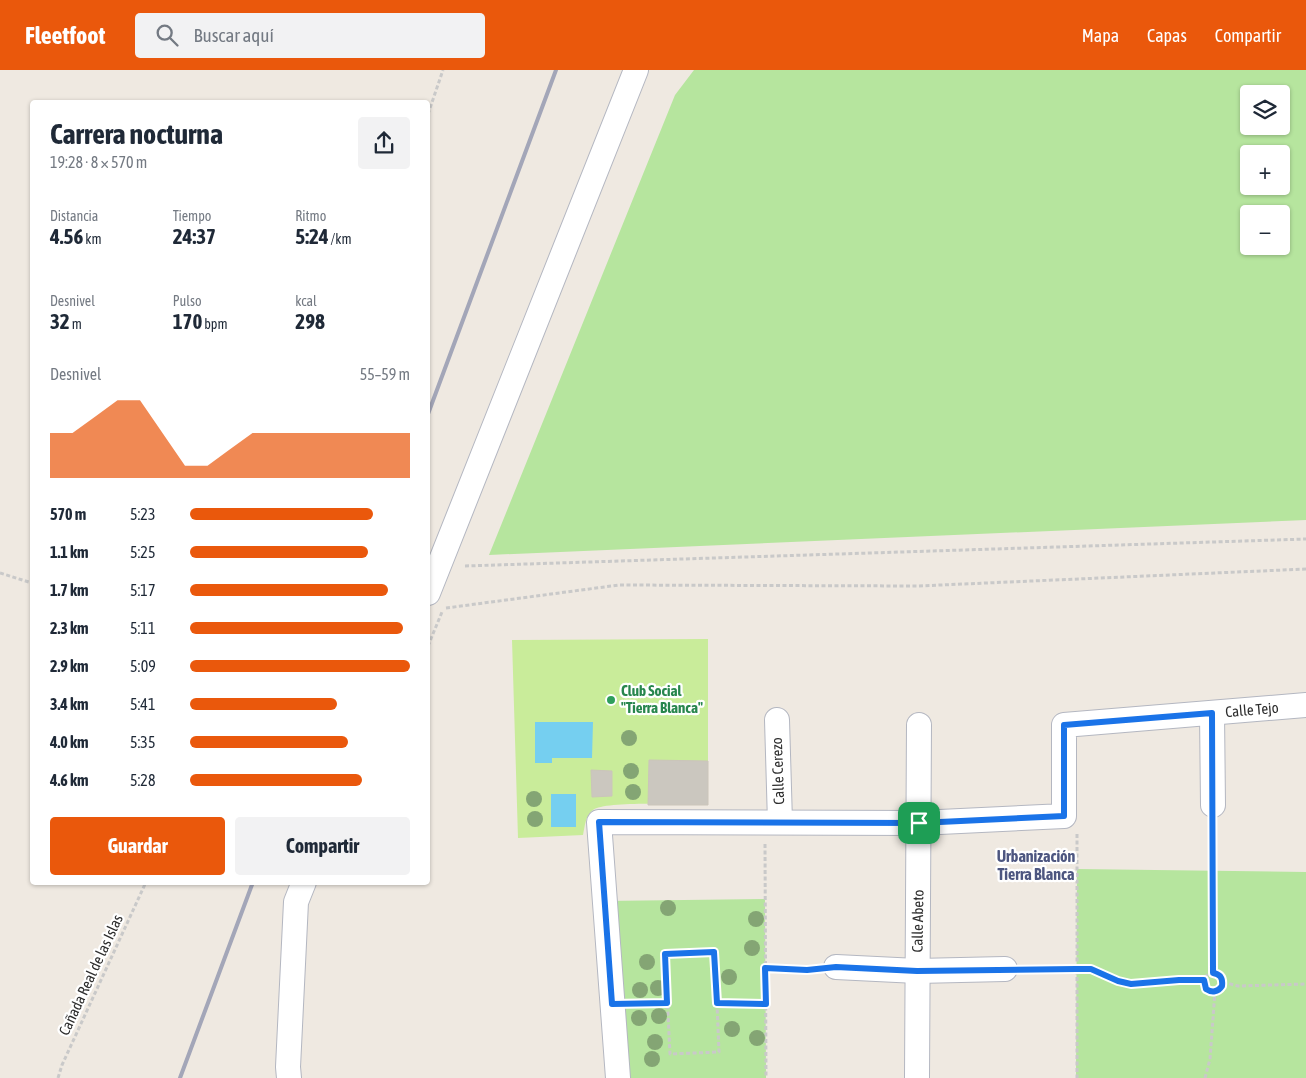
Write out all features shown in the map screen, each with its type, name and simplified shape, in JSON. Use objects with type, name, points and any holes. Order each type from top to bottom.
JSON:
[{"type":"street","points":[[432,600],[636,70]]},
{"type":"street","name":"Calle Tejo","points":[[1064,816],[1064,725],[1306,705]]},
{"type":"street","points":[[1212,713],[1213,805]]},
{"type":"street","name":"Calle Cerezo","points":[[773,822],[777,720]]},
{"type":"street","name":"Calle Abeto","points":[[917,1078],[919,725]]},
{"type":"street","points":[[618,1078],[599,822],[919,823],[1064,816]]},
{"type":"street","points":[[289,1078],[296,902],[303,885]]},
{"type":"street","points":[[836,967],[917,971],[1005,968]]},
{"type":"path","points":[[430,108],[442,70]]},
{"type":"path","points":[[465,566],[1306,539]]},
{"type":"path","points":[[432,600],[444,608],[619,584],[918,586],[1306,568]]},
{"type":"path","points":[[0,573],[30,582]]},
{"type":"path","points":[[1213,805],[1213,973]]},
{"type":"path","points":[[1064,816],[1077,828],[1077,1078]]},
{"type":"path","points":[[766,1078],[765,968],[773,822]]},
{"type":"path","name":"Cañada Real de las Islas","points":[[58,1078],[62,1065],[145,885]]},
{"type":"path","points":[[714,952],[717,1003],[719,1052],[670,1054],[665,954],[714,952]]},
{"type":"path","points":[[765,968],[807,970],[836,967]]},
{"type":"path","points":[[1005,968],[1091,969],[1118,981],[1131,984],[1204,980]]},
{"type":"path","points":[[1213,973],[1221,976],[1222,982],[1220,988],[1215,991],[1206,989],[1204,980],[1207,975],[1213,973]]},
{"type":"path","points":[[1222,982],[1238,986],[1306,984]]},
{"type":"path","points":[[1205,1078],[1210,1059],[1215,991]]},
{"type":"path","points":[[612,1004],[667,1003]]},
{"type":"path","points":[[717,1003],[766,1004]]},
{"type":"green space","points":[[694,70],[1306,70],[1306,520],[489,555],[675,95]]},
{"type":"green space","name":"Club Social \"Tierra Blanca\"","points":[[708,639],[708,805],[630,804],[601,807],[593,810],[588,815],[583,835],[518,838],[512,640]]},
{"type":"green space","points":[[1077,869],[1306,872],[1306,1078],[1076,1078]]},
{"type":"green space","points":[[765,899],[766,1078],[618,1078],[604,901]]},
{"type":"water","points":[[535,722],[593,722],[592,758],[552,758],[552,763],[535,763]]},
{"type":"water","points":[[551,794],[576,794],[576,827],[551,827]]},
{"type":"building","points":[[649,760],[708,761],[708,805],[648,805]]},
{"type":"building","points":[[591,770],[612,771],[612,796],[592,797]]},
{"type":"railway","points":[[430,409],[556,70]]},
{"type":"railway","points":[[180,1078],[252,885]]},
{"type":"place","name":"Club Social \"Tierra Blanca\"","points":[[611,700]]},
{"type":"district","name":"Urbanización Tierra Blanca","points":[[1036,865]]},
{"type":"route","points":[[1212,713],[1213,973],[1221,976],[1222,986],[1212,992],[1204,986],[1204,980],[1131,984],[1118,981],[1091,969],[1005,968],[917,971],[836,967],[807,970],[765,968],[766,1004],[717,1003],[714,952],[665,954],[667,1003],[612,1004],[599,822],[919,823],[1064,816],[1064,725],[1212,713]]}]
